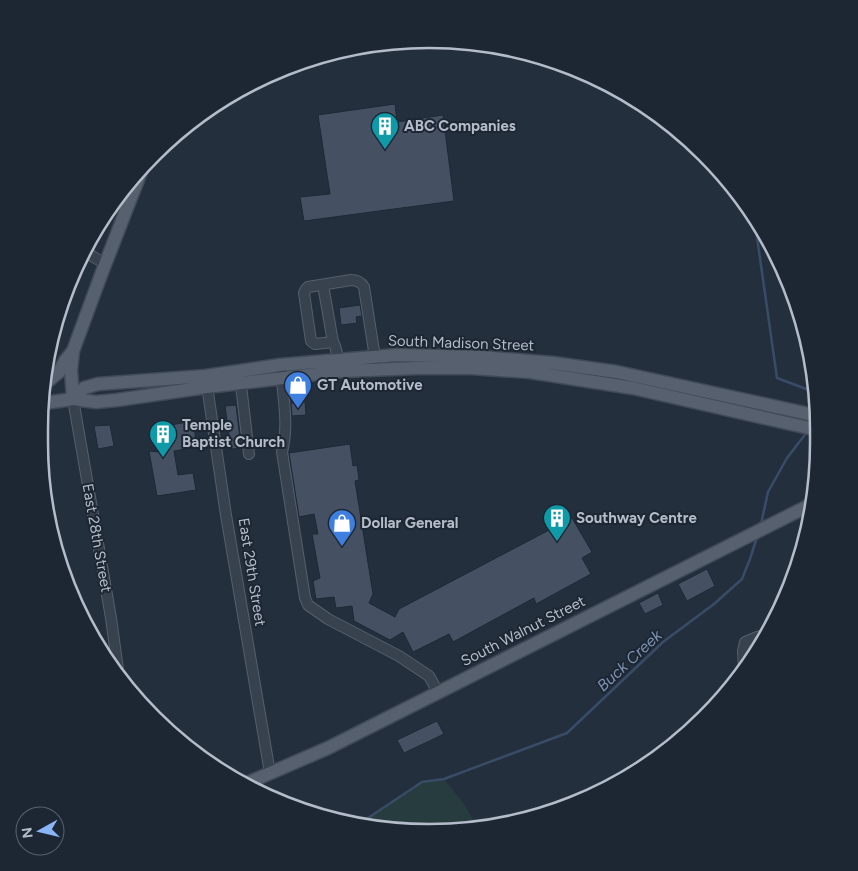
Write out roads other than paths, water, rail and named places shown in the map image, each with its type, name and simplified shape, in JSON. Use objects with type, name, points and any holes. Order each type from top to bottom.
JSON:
[{"type":"main road","points":[[73,399],[73,351],[136,185]]},
{"type":"main road","points":[[51,378],[59,372],[73,351]]},
{"type":"main road","name":"South Madison Street","points":[[48,403],[73,399],[103,402],[240,377],[280,365],[402,354],[481,357],[554,363],[617,372],[810,414]]},
{"type":"main road","name":"South Madison Street","points":[[240,377],[281,378],[342,372],[418,368],[472,368],[530,372],[634,388],[810,428]]},
{"type":"main road","name":"South Madison Street","points":[[73,399],[84,388],[98,384],[206,382]]},
{"type":"main road","name":"South Walnut Street","points":[[253,780],[328,748],[804,507]]},
{"type":"street","points":[[90,254],[105,263]]},
{"type":"street","points":[[333,342],[315,344],[312,341],[304,293],[308,288],[357,280],[364,287],[377,370]]},
{"type":"street","points":[[324,285],[333,342],[339,360]]},
{"type":"street","points":[[280,365],[286,422],[285,442],[282,452],[305,598],[308,605],[328,619],[399,656],[429,676],[438,692]]},
{"type":"street","points":[[240,377],[249,454]]},
{"type":"street","name":"East 29th Street","points":[[206,382],[226,515],[270,773]]},
{"type":"street","name":"East 28th Street","points":[[73,399],[117,662]]},
{"type":"street","points":[[743,658],[745,642],[756,637]]},
{"type":"waterway","points":[[757,234],[777,378],[808,390]]},
{"type":"waterway","name":"Buck Creek","points":[[761,524],[768,492],[787,458],[807,432]]},
{"type":"waterway","name":"Buck Creek","points":[[368,818],[422,782],[444,779],[567,733],[663,642],[714,604],[742,579],[757,537]]},
{"type":"place","name":"ABC Companies","points":[[385,150]]},
{"type":"place","name":"GT Automotive","points":[[298,409]]},
{"type":"place","name":"Temple Baptist Church","points":[[163,458]]},
{"type":"place","name":"Southway Centre","points":[[557,542]]},
{"type":"place","name":"Dollar General","points":[[342,547]]}]
